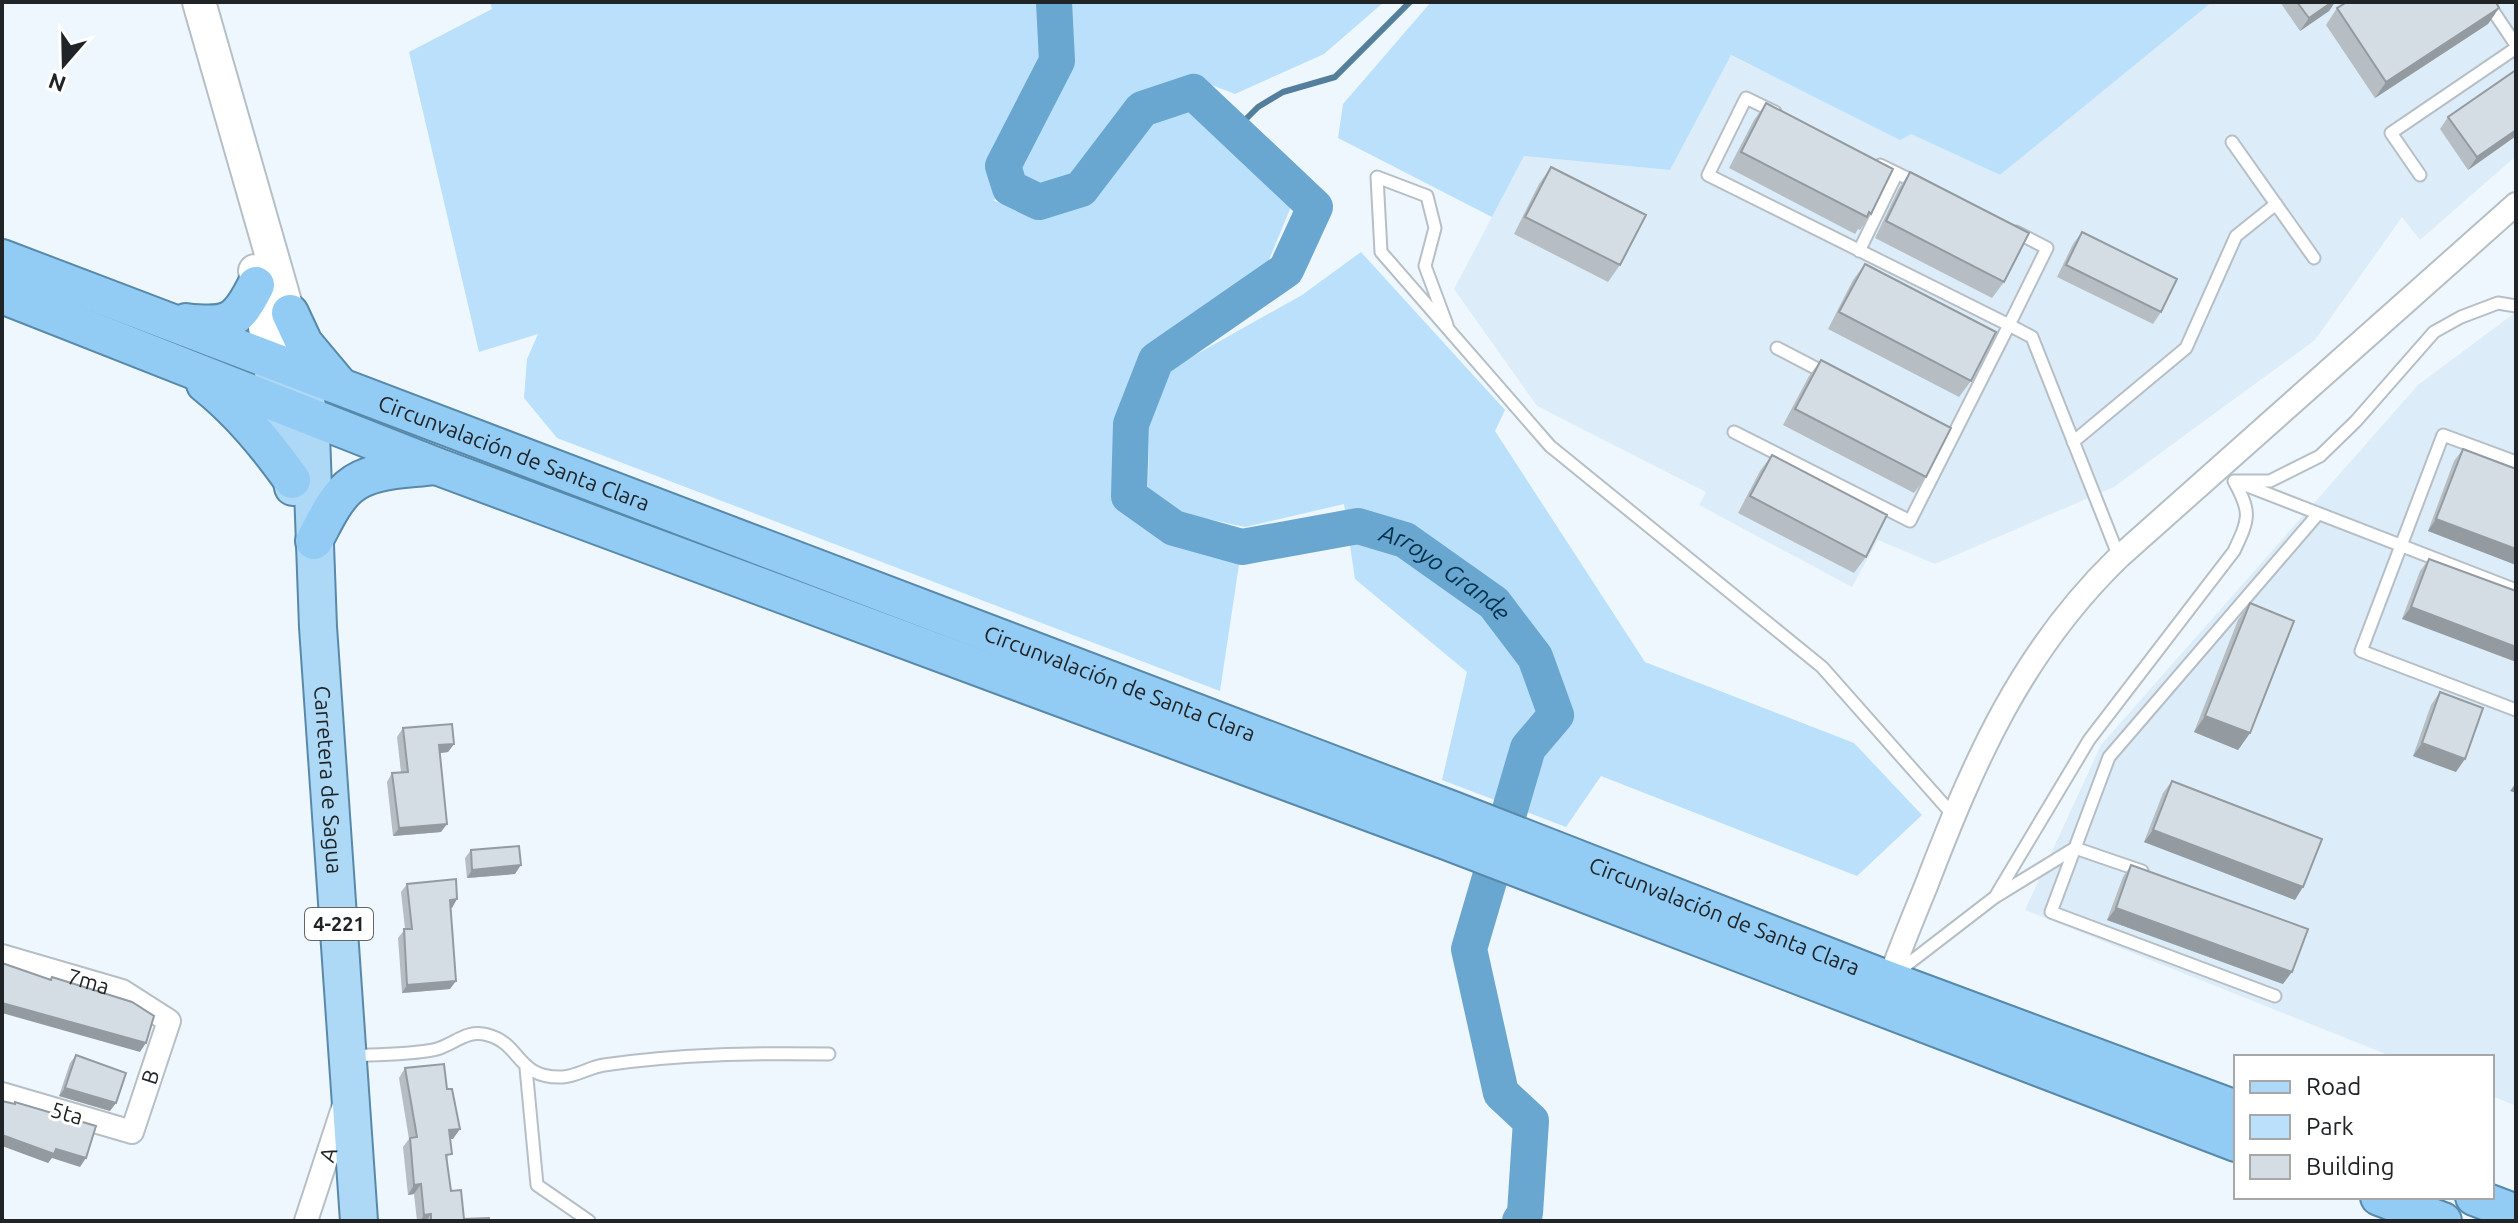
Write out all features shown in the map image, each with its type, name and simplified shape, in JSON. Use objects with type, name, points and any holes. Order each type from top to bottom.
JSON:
[{"type":"highway","name":"Circunvalación de Santa Clara","points":[[2,258],[341,387],[1450,826],[1884,994],[2234,1142]]},
{"type":"highway","points":[[172,321],[207,325],[228,322],[245,308],[256,285]]},
{"type":"highway","name":"Circunvalación de Santa Clara","points":[[2,295],[436,466],[1450,826]]},
{"type":"highway","points":[[290,313],[304,343],[341,387]]},
{"type":"highway","points":[[182,365],[226,400],[258,433],[292,480]]},
{"type":"highway","points":[[314,541],[331,510],[349,487],[372,474],[436,466]]},
{"type":"highway","name":"Circunvalación de Santa Clara","points":[[1884,994],[2234,1108]]},
{"type":"highway","points":[[2384,1199],[2443,1221]]},
{"type":"highway","points":[[2481,1199],[2515,1208]]},
{"type":"main road","points":[[199,2],[290,313],[286,367]]},
{"type":"main road","points":[[239,141],[256,285],[286,367]]},
{"type":"main road","name":"Carretera de Sagua","points":[[286,367],[314,541],[359,1221]]},
{"type":"main road","name":"Carretera de Sagua","points":[[293,409],[292,480],[318,627]]},
{"type":"street","points":[[1884,994],[1953,815],[1994,726],[2029,664],[2085,590],[2119,557],[2224,477],[2516,204]]},
{"type":"street","name":"7ma","points":[[2,956],[122,991],[169,1021]]},
{"type":"street","name":"B","points":[[132,1132],[169,1021]]},
{"type":"street","name":"A","points":[[306,1221],[349,1072]]},
{"type":"street","name":"5ta","points":[[2,1094],[132,1132]]},
{"type":"lane","points":[[2420,175],[2391,133],[2516,46],[2487,2]]},
{"type":"lane","points":[[1787,118],[1746,98],[1708,175],[2032,337],[2119,557]]},
{"type":"lane","points":[[2232,142],[2314,258]]},
{"type":"lane","points":[[1870,159],[1924,186]]},
{"type":"lane","points":[[1859,251],[1897,173]]},
{"type":"lane","points":[[1447,325],[1425,266],[1435,228],[1427,196],[1377,177],[1381,252],[1550,446],[1822,667],[1953,815]]},
{"type":"lane","points":[[2073,442],[2186,348],[2236,236],[2276,204]]},
{"type":"lane","points":[[1734,432],[1910,521],[2047,248],[2006,227]]},
{"type":"lane","points":[[2224,477],[2270,481],[2320,456],[2356,421],[2434,332],[2461,317],[2498,303],[2516,306]]},
{"type":"lane","points":[[1777,348],[1844,383]]},
{"type":"lane","points":[[1939,431],[1952,438]]},
{"type":"lane","points":[[2516,462],[2443,435],[2361,651],[2516,710]]},
{"type":"lane","points":[[2224,477],[2516,590]]},
{"type":"lane","points":[[1995,897],[2089,740],[2234,551],[2248,521],[2244,498],[2224,477]]},
{"type":"lane","points":[[2275,996],[2051,912],[2109,757],[2318,514]]},
{"type":"lane","points":[[1884,994],[1995,897],[2075,848]]},
{"type":"lane","points":[[2075,848],[2150,874]]},
{"type":"lane","points":[[349,1072],[436,1049],[470,1033],[486,1034],[502,1040],[526,1068],[544,1077],[568,1077],[600,1065],[733,1052],[829,1054]]},
{"type":"lane","points":[[526,1068],[537,1185],[589,1221]]},
{"type":"shaded area","points":[[2212,2],[2516,2],[2516,156],[2420,240],[2402,217],[2315,340],[2114,487],[1935,564],[1878,540],[1852,587],[1699,505],[1706,492],[1537,406],[1454,289],[1524,156],[1670,170],[1730,55],[1900,139],[1911,134],[2000,175]]},
{"type":"shaded area","points":[[2516,312],[2516,1106],[2494,1097],[2494,1055],[2388,1055],[2025,910],[2101,745],[2418,385]]},
{"type":"green space","points":[[490,2],[1384,2],[1324,54],[1235,94],[1193,78],[1119,110],[1073,177],[993,200],[1033,218],[1083,201],[1150,121],[1193,108],[1293,202],[1268,262],[1148,349],[1120,417],[1116,497],[1173,540],[1240,558],[1220,691],[557,438],[524,398],[527,359],[538,334],[479,352],[409,52],[492,9]]},
{"type":"green space","points":[[1431,2],[2212,2],[2000,175],[1911,134],[1900,140],[1731,55],[1670,170],[1524,156],[1492,217],[1338,138],[1343,104]]},
{"type":"green space","points":[[1361,252],[1505,410],[1495,431],[1645,662],[1854,743],[1922,815],[1857,876],[1601,776],[1566,827],[1442,780],[1467,672],[1355,579],[1344,504],[1245,527],[1185,514],[1148,488],[1149,424],[1172,368],[1302,295]]},
{"type":"building","points":[[2297,2],[2332,2],[2309,18]]},
{"type":"building","points":[[2347,2],[2496,2],[2499,8],[2386,82],[2337,8]]},
{"type":"building","points":[[2516,70],[2516,130],[2477,157],[2448,117]]},
{"type":"building","points":[[1766,103],[1893,169],[1871,214],[1869,212],[1867,217],[1741,152]]},
{"type":"building","points":[[1551,167],[1646,215],[1620,265],[1525,217]]},
{"type":"building","points":[[1910,172],[2029,233],[2004,282],[1886,221]]},
{"type":"building","points":[[2082,232],[2177,279],[2161,312],[2066,265]]},
{"type":"building","points":[[1865,264],[1996,332],[1971,381],[1839,312]]},
{"type":"building","points":[[1821,360],[1951,428],[1926,477],[1795,409]]},
{"type":"building","points":[[2463,449],[2516,469],[2516,549],[2436,519]]},
{"type":"building","points":[[1772,455],[1887,515],[1866,557],[1750,496]]},
{"type":"building","points":[[2429,559],[2516,591],[2516,647],[2411,607]]},
{"type":"building","points":[[2250,603],[2294,621],[2250,733],[2205,716]]},
{"type":"building","points":[[2440,692],[2483,708],[2465,759],[2422,743]]},
{"type":"building","points":[[452,724],[454,744],[439,745],[447,824],[399,828],[392,773],[408,772],[403,728]]},
{"type":"building","points":[[2172,781],[2322,839],[2303,887],[2153,830]]},
{"type":"building","points":[[519,846],[521,865],[472,870],[471,850]]},
{"type":"building","points":[[2131,865],[2308,929],[2292,972],[2116,908]]},
{"type":"building","points":[[456,879],[457,899],[450,900],[456,981],[407,985],[404,929],[412,929],[407,884]]},
{"type":"building","points":[[2,963],[132,1002],[154,1016],[146,1043],[2,1003]]},
{"type":"building","points":[[76,1055],[126,1073],[116,1103],[65,1088]]},
{"type":"building","points":[[444,1064],[447,1089],[452,1089],[460,1129],[449,1130],[452,1154],[446,1155],[451,1191],[461,1190],[464,1219],[489,1218],[489,1221],[431,1221],[431,1214],[424,1215],[421,1184],[414,1185],[410,1138],[417,1137],[405,1068]]},
{"type":"building","points":[[2,1101],[96,1126],[86,1158],[56,1149],[54,1154],[2,1135]]},
{"type":"waterway","name":"Arroyo Grande","points":[[1054,2],[1057,61],[1003,166],[1010,188],[1039,202],[1081,189],[1142,109],[1193,92],[1315,207],[1286,270],[1156,360],[1131,424],[1129,496],[1174,528],[1242,547],[1358,526],[1405,540],[1494,603],[1535,657],[1556,715],[1528,748],[1469,949],[1501,1093],[1531,1121],[1525,1213],[1520,1221]]},
{"type":"waterway","points":[[1234,131],[1258,107],[1283,92],[1335,77],[1410,2]]}]
